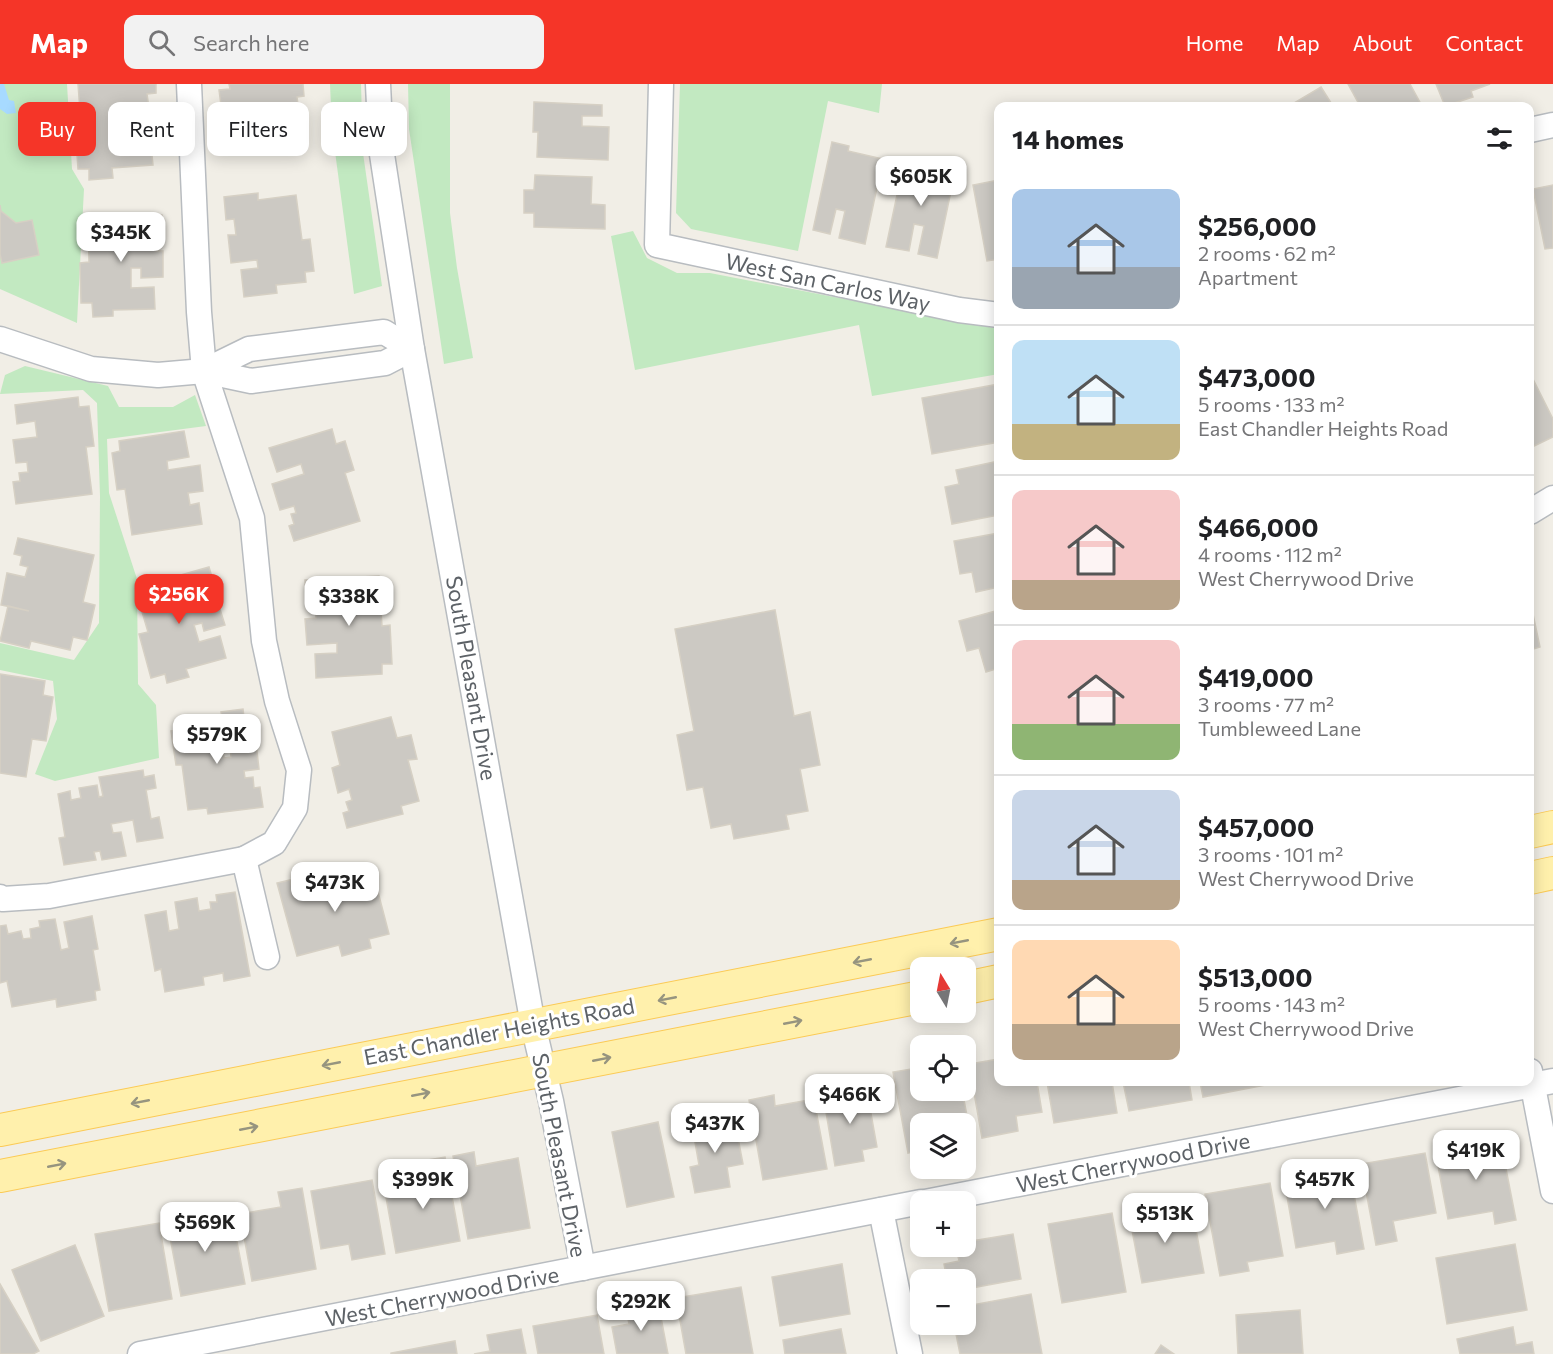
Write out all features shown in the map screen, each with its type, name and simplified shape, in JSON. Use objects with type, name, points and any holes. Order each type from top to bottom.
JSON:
[{"type":"main road","points":[[1534,831],[1553,827]]},
{"type":"main road","points":[[1534,877],[1553,873]]},
{"type":"main road","name":"East Chandler Heights Road","points":[[0,1130],[994,935]]},
{"type":"main road","points":[[976,986],[994,982]]},
{"type":"main road","points":[[0,1176],[910,999]]},
{"type":"street","points":[[0,897],[49,896],[244,860],[274,843],[295,808],[299,770],[277,701],[264,641],[252,518],[204,371],[199,312],[189,84]]},
{"type":"street","name":"South Pleasant Drive","points":[[378,84],[381,148],[412,349],[533,1025],[583,1268]]},
{"type":"street","name":"West San Carlos Way","points":[[662,84],[657,245],[959,310],[994,314]]},
{"type":"street","points":[[1534,129],[1553,125]]},
{"type":"street","points":[[204,371],[249,349],[384,332],[412,349]]},
{"type":"street","points":[[0,339],[91,369],[158,375],[204,371],[251,381],[386,363],[412,349]]},
{"type":"street","points":[[276,346],[280,377]]},
{"type":"street","points":[[1534,510],[1553,498]]},
{"type":"street","points":[[244,860],[267,957]]},
{"type":"street","points":[[1539,1079],[1553,1191]]},
{"type":"street","name":"West Cherrywood Drive","points":[[976,1191],[1504,1086]]},
{"type":"street","name":"West Cherrywood Drive","points":[[140,1354],[910,1204]]},
{"type":"street","points":[[881,1210],[910,1354]]},
{"type":"green space","points":[[0,84],[67,84],[68,102],[18,102],[18,156],[71,156],[72,169],[84,189],[77,323],[0,289]]},
{"type":"green space","points":[[330,84],[361,84],[362,102],[331,102]]},
{"type":"green space","points":[[408,84],[450,84],[450,213],[473,358],[444,364],[409,129]]},
{"type":"green space","points":[[680,84],[882,84],[879,113],[828,101],[798,251],[691,229],[676,213]]},
{"type":"green space","points":[[336,156],[363,156],[382,286],[354,294]]},
{"type":"green space","points":[[633,231],[647,258],[677,273],[710,273],[994,328],[994,375],[872,396],[859,325],[635,370],[611,236]]},
{"type":"green space","points":[[25,366],[108,386],[119,407],[173,407],[195,395],[206,426],[107,439],[109,493],[137,579],[138,684],[156,705],[159,758],[55,781],[35,774],[57,719],[53,681],[0,670],[0,643],[74,660],[99,623],[100,496],[97,403],[83,390],[0,394],[5,375]]},
{"type":"water","points":[[0,84],[4,84],[9,100],[14,101],[16,113],[7,114],[0,109]]},
{"type":"building","points":[[78,84],[156,84],[156,93],[147,94],[148,102],[108,102],[108,156],[152,156],[153,165],[112,168],[113,178],[89,180],[89,169],[78,169],[77,156],[96,156],[96,102],[79,102]]},
{"type":"building","points":[[229,84],[303,84],[304,96],[297,97],[298,102],[221,102],[219,90],[230,89]]},
{"type":"building","points":[[1348,84],[1410,84],[1420,102],[1358,102]]},
{"type":"building","points":[[1436,84],[1490,84],[1471,91],[1473,97],[1457,102],[1443,102]]},
{"type":"building","points":[[1321,87],[1330,102],[1296,102]]},
{"type":"building","points":[[534,102],[602,105],[602,116],[582,116],[582,126],[609,127],[608,160],[537,157],[538,132],[533,132]]},
{"type":"building","points":[[832,142],[849,146],[848,151],[883,159],[865,244],[839,238],[845,211],[836,209],[830,234],[813,230]]},
{"type":"building","points":[[904,162],[937,169],[938,164],[956,167],[937,258],[918,254],[924,226],[914,224],[909,251],[886,247]]},
{"type":"building","points":[[535,175],[592,177],[591,204],[605,205],[605,229],[534,227],[534,213],[524,213],[524,190],[534,190]]},
{"type":"building","points":[[994,181],[994,260],[987,261],[973,185]]},
{"type":"building","points":[[1553,185],[1553,248],[1545,249],[1534,189]]},
{"type":"building","points":[[258,193],[258,200],[296,195],[302,240],[310,239],[314,271],[305,272],[306,282],[276,285],[277,293],[244,297],[241,270],[258,268],[257,260],[231,263],[228,235],[236,235],[234,219],[226,220],[224,197]]},
{"type":"building","points":[[0,205],[1,211],[16,223],[32,220],[39,255],[2,263]]},
{"type":"building","points":[[162,215],[163,231],[156,231],[156,251],[163,251],[163,277],[141,278],[141,268],[131,268],[131,288],[154,287],[155,309],[113,310],[113,316],[93,317],[92,303],[81,303],[80,263],[89,262],[88,216]]},
{"type":"building","points":[[1534,381],[1553,419],[1553,437],[1534,446]]},
{"type":"building","points":[[994,385],[994,443],[932,454],[922,398]]},
{"type":"building","points":[[78,397],[79,407],[89,406],[94,446],[86,447],[92,494],[16,504],[13,482],[20,481],[19,473],[28,472],[27,462],[16,463],[13,440],[37,437],[35,421],[17,424],[15,405]]},
{"type":"building","points":[[332,429],[336,444],[345,441],[354,470],[345,473],[360,521],[294,541],[289,526],[294,524],[291,514],[296,513],[294,506],[280,510],[272,484],[304,474],[301,464],[277,472],[269,448]]},
{"type":"building","points":[[184,431],[189,457],[167,461],[168,470],[200,465],[203,491],[188,493],[190,505],[199,503],[202,524],[132,535],[125,489],[117,490],[112,453],[120,451],[119,441]]},
{"type":"building","points":[[994,462],[994,516],[952,524],[945,487],[959,484],[956,470]]},
{"type":"building","points":[[994,534],[994,588],[976,592],[972,572],[960,574],[954,541]]},
{"type":"building","points":[[18,538],[94,555],[83,602],[95,605],[87,640],[73,637],[70,650],[31,641],[29,648],[0,641],[8,606],[1,605],[7,573],[25,577],[28,567],[20,565],[22,556],[14,554]]},
{"type":"building","points":[[209,567],[214,584],[202,588],[207,606],[218,603],[225,625],[204,631],[202,623],[194,625],[199,642],[220,636],[226,658],[186,669],[189,677],[167,683],[165,674],[151,678],[139,634],[148,632],[135,588]]},
{"type":"building","points":[[379,576],[382,626],[390,625],[392,664],[382,664],[382,674],[316,678],[315,654],[337,653],[337,643],[307,645],[305,619],[316,618],[315,598],[306,598],[305,580]]},
{"type":"building","points":[[775,610],[794,716],[810,712],[820,765],[800,769],[808,811],[786,815],[789,829],[734,839],[731,824],[711,828],[703,787],[687,790],[677,735],[694,731],[675,629]]},
{"type":"building","points":[[994,611],[994,670],[986,672],[979,648],[967,651],[959,621]]},
{"type":"building","points":[[1534,619],[1540,647],[1534,649]]},
{"type":"building","points":[[0,674],[45,681],[43,695],[53,697],[46,741],[32,739],[26,777],[0,773]]},
{"type":"building","points":[[243,709],[246,734],[221,737],[224,758],[231,757],[230,746],[256,743],[259,769],[244,771],[245,778],[253,777],[254,788],[260,787],[263,807],[208,814],[207,808],[188,810],[182,765],[176,765],[171,731],[178,730],[177,723],[222,717],[221,712]]},
{"type":"building","points":[[391,717],[397,738],[411,735],[417,759],[408,760],[419,801],[401,806],[403,814],[347,828],[343,813],[349,811],[346,802],[352,800],[349,789],[338,793],[332,768],[340,765],[332,732]]},
{"type":"building","points":[[143,770],[144,777],[154,775],[156,788],[146,790],[151,819],[159,817],[163,838],[137,842],[133,820],[111,824],[113,833],[121,832],[126,856],[102,860],[100,851],[94,852],[96,860],[64,865],[59,838],[65,837],[58,794],[70,791],[71,800],[81,798],[79,788],[97,785],[99,797],[103,796],[99,777]]},
{"type":"building","points":[[371,865],[389,934],[369,939],[371,948],[342,956],[339,945],[297,956],[277,883],[290,880],[292,888],[302,884],[305,894],[317,891],[312,875],[333,869],[339,889],[352,886],[348,871]]},
{"type":"building","points":[[235,892],[250,976],[224,981],[223,973],[203,977],[204,985],[165,992],[161,969],[155,971],[145,915],[166,911],[169,931],[179,929],[175,902],[197,898],[199,911],[211,909],[210,902],[217,902],[216,895]]},
{"type":"building","points":[[92,916],[98,949],[93,950],[100,990],[95,991],[96,1000],[57,1007],[56,999],[12,1007],[7,981],[0,983],[0,926],[6,925],[8,934],[21,931],[23,939],[31,938],[30,929],[40,927],[39,921],[55,919],[61,950],[69,948],[64,922]]},
{"type":"building","points":[[994,1060],[994,1086],[1038,1086],[1042,1112],[1016,1116],[1018,1131],[982,1138],[976,1101],[976,1063]]},
{"type":"building","points":[[910,1069],[910,1101],[964,1101],[967,1113],[910,1113],[910,1153],[908,1153],[893,1072]]},
{"type":"building","points":[[866,1086],[877,1147],[862,1150],[864,1161],[835,1166],[823,1094]]},
{"type":"building","points":[[1048,1086],[1113,1086],[1117,1113],[1054,1123]]},
{"type":"building","points":[[1124,1086],[1190,1086],[1192,1100],[1129,1111]]},
{"type":"building","points":[[1201,1086],[1261,1086],[1203,1097]]},
{"type":"building","points":[[774,1095],[775,1106],[814,1099],[827,1169],[763,1180],[749,1100]]},
{"type":"building","points":[[734,1117],[743,1164],[727,1167],[730,1187],[695,1193],[690,1167],[699,1165],[692,1125]]},
{"type":"building","points":[[658,1122],[674,1197],[627,1207],[612,1132]]},
{"type":"building","points":[[1500,1138],[1516,1220],[1495,1224],[1493,1211],[1448,1219],[1435,1150]]},
{"type":"building","points":[[474,1152],[476,1166],[518,1158],[530,1228],[468,1239],[453,1156]]},
{"type":"building","points":[[1425,1153],[1436,1213],[1393,1221],[1397,1241],[1376,1245],[1361,1164]]},
{"type":"building","points":[[445,1157],[460,1241],[396,1253],[384,1186],[424,1179],[421,1161]]},
{"type":"building","points":[[1349,1167],[1364,1249],[1337,1254],[1335,1241],[1296,1248],[1284,1179]]},
{"type":"building","points":[[372,1180],[385,1254],[352,1260],[349,1244],[321,1249],[311,1191]]},
{"type":"building","points":[[1270,1183],[1283,1256],[1247,1262],[1249,1271],[1220,1276],[1205,1194]]},
{"type":"building","points":[[302,1188],[316,1269],[252,1281],[240,1214],[281,1207],[278,1192]]},
{"type":"building","points":[[1164,1202],[1166,1218],[1193,1213],[1204,1273],[1142,1283],[1128,1209]]},
{"type":"building","points":[[189,1212],[191,1222],[232,1215],[245,1284],[181,1296],[166,1216]]},
{"type":"building","points":[[1112,1213],[1126,1292],[1062,1303],[1048,1224]]},
{"type":"building","points":[[159,1223],[172,1299],[109,1311],[95,1234]]},
{"type":"building","points":[[1013,1234],[1021,1279],[976,1287],[976,1269],[945,1269],[944,1264],[959,1261],[958,1257],[976,1257],[976,1240]]},
{"type":"building","points":[[1515,1244],[1527,1310],[1447,1324],[1436,1258]]},
{"type":"building","points":[[75,1245],[104,1316],[41,1341],[12,1270]]},
{"type":"building","points":[[842,1264],[850,1314],[780,1326],[772,1277]]},
{"type":"building","points":[[0,1284],[39,1351],[33,1354],[0,1354]]},
{"type":"building","points":[[741,1287],[753,1354],[686,1354],[676,1298]]},
{"type":"building","points":[[1031,1294],[1042,1354],[960,1354],[956,1335],[976,1335],[976,1304]]},
{"type":"building","points":[[658,1302],[668,1354],[617,1354],[612,1327],[629,1324],[626,1308]]},
{"type":"building","points":[[1300,1310],[1303,1354],[1238,1354],[1236,1315]]},
{"type":"building","points":[[597,1315],[604,1354],[538,1354],[533,1326]]},
{"type":"building","points":[[1513,1327],[1516,1345],[1532,1342],[1534,1354],[1460,1354],[1457,1339]]},
{"type":"building","points":[[521,1329],[526,1354],[474,1354],[490,1351],[487,1335]]},
{"type":"building","points":[[841,1329],[846,1354],[785,1354],[783,1340]]},
{"type":"building","points":[[455,1341],[457,1354],[391,1354],[391,1353]]},
{"type":"building","points":[[1161,1345],[1174,1354],[1155,1354]]}]
